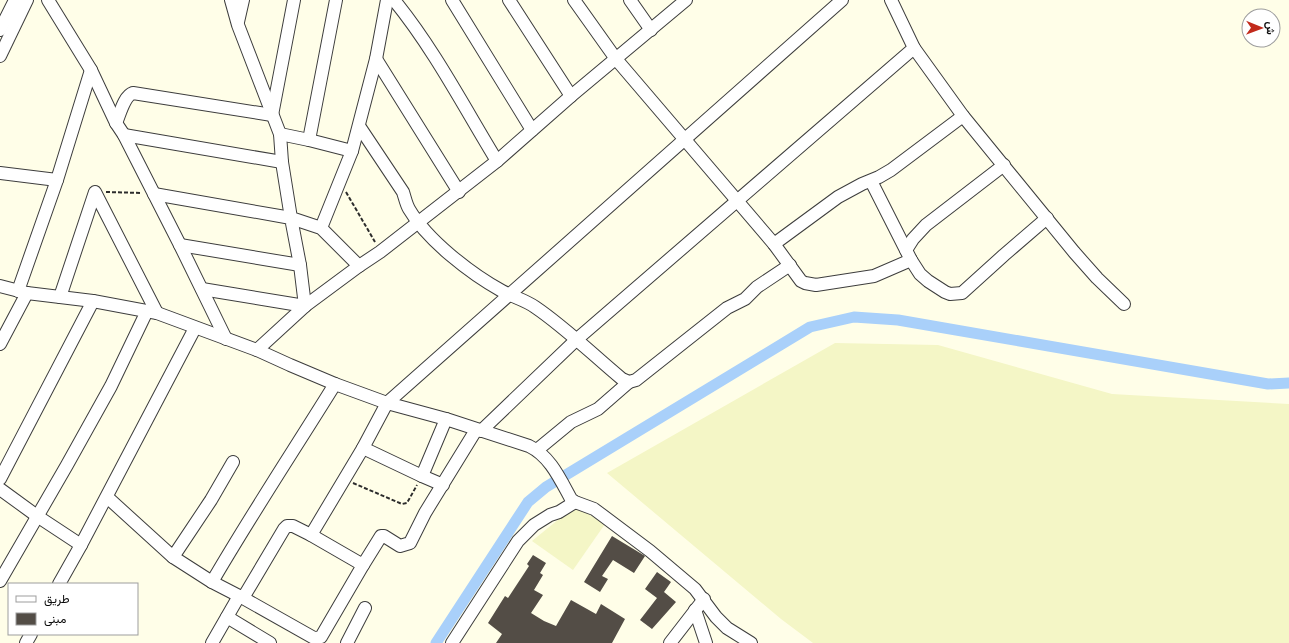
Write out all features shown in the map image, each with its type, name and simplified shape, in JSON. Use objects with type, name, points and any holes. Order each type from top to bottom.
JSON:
[{"type":"street","points":[[0,30],[15,0]]},
{"type":"street","points":[[0,56],[27,0]]},
{"type":"street","points":[[48,0],[91,70],[116,123],[124,135],[226,339]]},
{"type":"street","points":[[231,0],[238,25],[280,134],[282,162],[300,265],[305,306]]},
{"type":"street","points":[[238,25],[243,0]]},
{"type":"street","points":[[272,115],[294,0]]},
{"type":"street","points":[[309,140],[336,0]]},
{"type":"street","points":[[321,228],[352,151],[376,59],[387,0]]},
{"type":"street","points":[[394,0],[410,20],[443,72],[496,161]]},
{"type":"street","points":[[452,0],[532,130]]},
{"type":"street","points":[[509,0],[571,96]]},
{"type":"street","points":[[574,0],[616,59],[738,201],[774,244],[801,281],[805,284],[816,285],[879,274],[908,255],[913,239],[926,225],[1004,165]]},
{"type":"street","points":[[630,0],[651,30]]},
{"type":"street","points":[[257,350],[305,306],[380,252],[459,192],[686,0]]},
{"type":"street","points":[[311,535],[363,448],[387,403],[510,296],[842,0]]},
{"type":"street","points":[[891,0],[914,48],[963,116],[1097,278],[1124,304]]},
{"type":"street","points":[[107,497],[173,557],[212,582],[314,638],[318,638],[326,628],[381,536],[384,536],[400,546],[410,543],[425,513],[478,430],[576,340],[914,48]]},
{"type":"street","points":[[376,59],[459,192]]},
{"type":"street","points":[[0,344],[22,292],[91,70]]},
{"type":"street","points":[[116,123],[126,99],[133,93],[272,115]]},
{"type":"street","points":[[774,244],[838,197],[879,177],[909,157],[963,116]]},
{"type":"street","points":[[359,126],[403,192],[406,203],[418,222],[441,246],[485,282],[510,296],[522,299],[532,305],[622,379],[629,382]]},
{"type":"street","points":[[280,134],[352,151]]},
{"type":"street","points":[[124,135],[282,162]]},
{"type":"street","points":[[0,173],[56,180]]},
{"type":"street","points":[[871,181],[908,255],[920,274],[928,281],[950,294],[962,293],[1047,218]]},
{"type":"street","points":[[60,298],[95,192]]},
{"type":"street","points":[[95,192],[152,312]]},
{"type":"street","points":[[154,194],[291,218],[321,228],[359,266]]},
{"type":"street","points":[[180,245],[300,265]]},
{"type":"street","points":[[537,450],[571,422],[598,409],[629,382],[636,380],[726,308],[744,299],[757,287],[790,265]]},
{"type":"street","points":[[0,286],[22,292],[93,301],[152,312],[257,350],[290,366],[387,403],[446,419],[537,450],[552,466],[573,500],[594,509],[650,551],[684,579],[704,599],[709,608],[727,628],[751,643]]},
{"type":"street","points":[[202,290],[305,306]]},
{"type":"street","points":[[0,479],[93,301]]},
{"type":"street","points":[[0,581],[67,465],[152,312]]},
{"type":"street","points":[[60,583],[107,497],[195,328]]},
{"type":"street","points":[[212,582],[242,529],[335,384]]},
{"type":"street","points":[[422,476],[446,419]]},
{"type":"street","points":[[363,448],[443,485]]},
{"type":"street","points":[[173,557],[211,500],[233,462]]},
{"type":"street","points":[[0,489],[81,545]]},
{"type":"street","points":[[452,643],[518,542],[534,525],[544,518],[559,512],[573,500]]},
{"type":"street","points":[[212,643],[227,617],[287,526],[293,526],[311,535],[363,565]]},
{"type":"street","points":[[670,643],[704,599]]},
{"type":"street","points":[[347,643],[365,608]]},
{"type":"street","points":[[695,610],[706,643]]},
{"type":"street","points":[[227,617],[270,643]]},
{"type":"path","points":[[340,181],[380,252]]},
{"type":"path","points":[[95,192],[154,194]]},
{"type":"path","points":[[345,479],[386,498],[405,504],[422,476]]},
{"type":"green space","points":[[835,343],[938,345],[1112,394],[1289,404],[1289,643],[813,643],[781,619],[607,473]]},
{"type":"green space","points":[[575,506],[605,524],[573,570],[532,541]]},
{"type":"building","points":[[612,536],[645,556],[634,573],[613,560],[602,576],[608,579],[600,592],[584,582]]},
{"type":"building","points":[[533,555],[546,563],[540,573],[543,575],[534,590],[543,595],[531,613],[556,626],[571,600],[596,614],[601,604],[625,619],[612,643],[496,643],[502,634],[488,623],[505,596],[508,598],[529,566],[527,564]]},
{"type":"building","points":[[657,572],[671,582],[664,592],[676,602],[652,629],[640,620],[657,598],[645,589]]},
{"type":"waterway","points":[[436,643],[528,502],[546,487],[810,327],[854,317],[898,320],[1268,384],[1289,383]]}]
